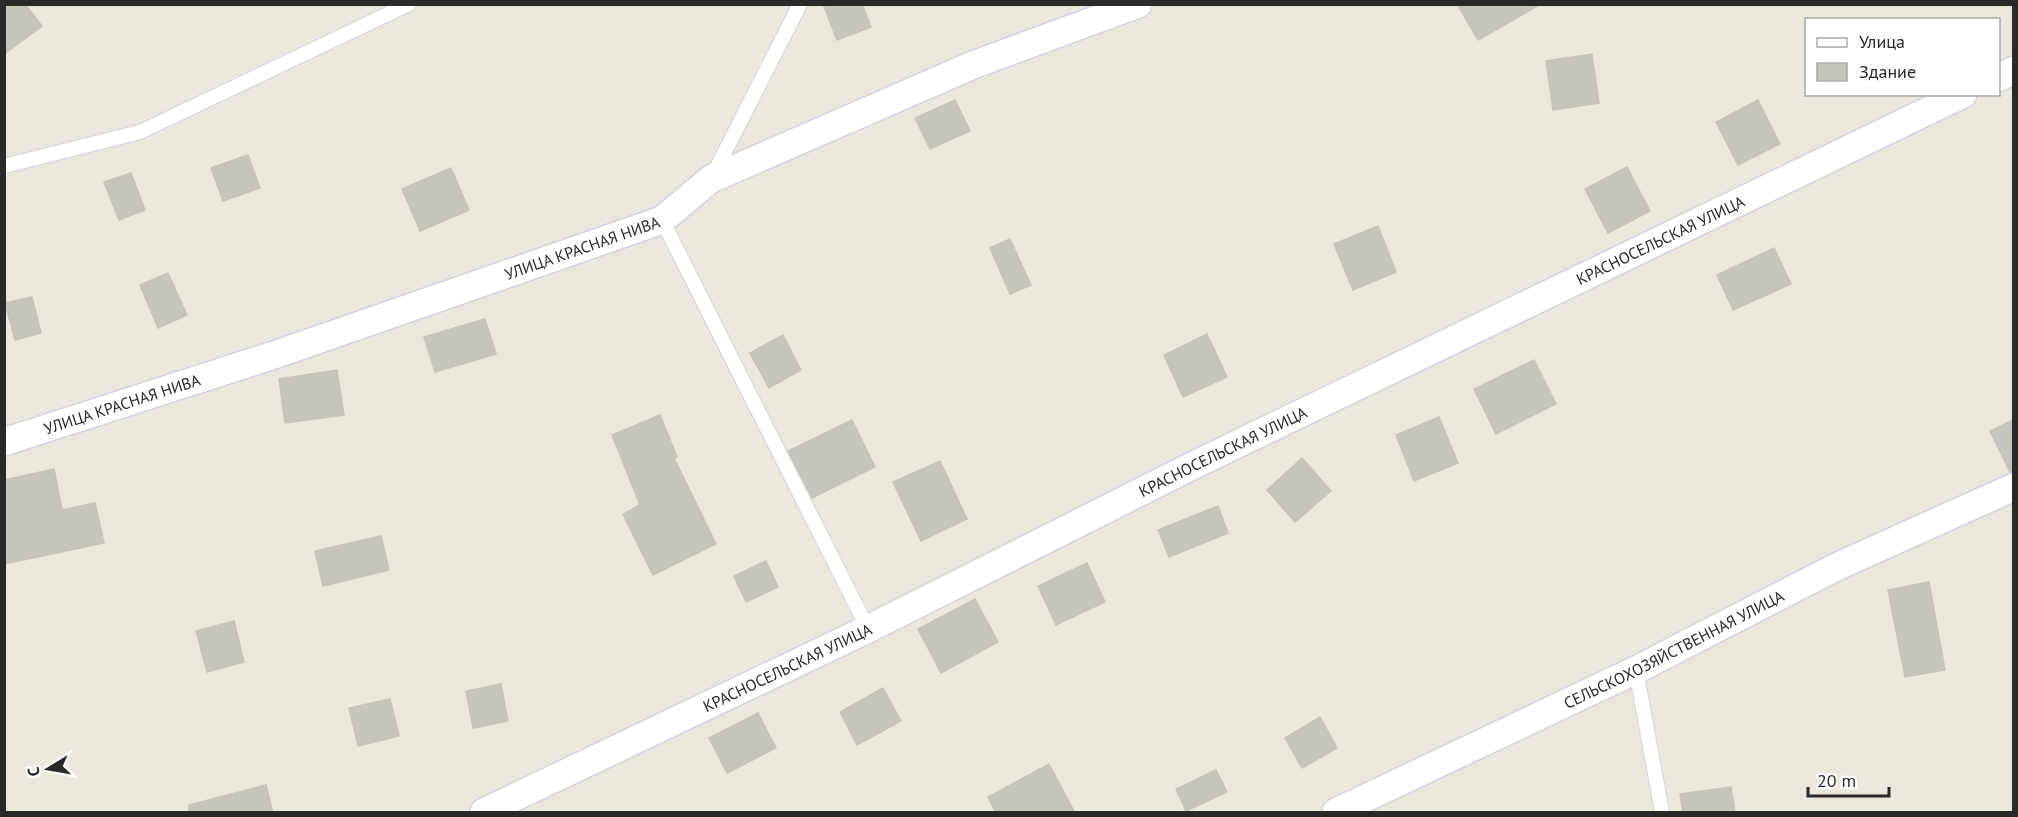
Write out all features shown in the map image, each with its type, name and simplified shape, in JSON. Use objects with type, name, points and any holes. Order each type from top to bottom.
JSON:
[{"type":"street","name":"УЛИЦА КРАСНАЯ НИВА","points":[[4,442],[274,355],[662,220],[711,179],[973,65],[1138,4]]},
{"type":"street","name":"КРАСНОСЕЛЬСКАЯ УЛИЦА","points":[[484,813],[868,629],[1196,464],[1959,96]]},
{"type":"street","name":"СЕЛЬСКОХОЗЯЙСТВЕННАЯ УЛИЦА","points":[[1336,813],[1635,670],[1836,567],[2013,487]]},
{"type":"lane","points":[[4,166],[140,132],[409,4]]},
{"type":"lane","points":[[711,179],[800,4]]},
{"type":"lane","points":[[662,220],[868,629]]},
{"type":"lane","points":[[1635,670],[1662,813]]},
{"type":"building","points":[[4,4],[25,4],[42,26],[4,54]]},
{"type":"building","points":[[823,4],[862,4],[871,27],[837,40]]},
{"type":"building","points":[[1457,4],[1541,4],[1478,40]]},
{"type":"building","points":[[1592,54],[1599,103],[1553,110],[1546,61]]},
{"type":"building","points":[[955,100],[970,131],[930,149],[915,118]]},
{"type":"building","points":[[1758,100],[1780,144],[1738,165],[1716,122]]},
{"type":"building","points":[[248,155],[260,188],[223,201],[211,168]]},
{"type":"building","points":[[1627,167],[1650,211],[1608,233],[1585,189]]},
{"type":"building","points":[[451,168],[469,210],[420,231],[402,189]]},
{"type":"building","points":[[131,173],[145,210],[119,220],[104,182]]},
{"type":"building","points":[[1378,226],[1396,272],[1353,290],[1334,244]]},
{"type":"building","points":[[1010,239],[1031,285],[1010,294],[990,248]]},
{"type":"building","points":[[1774,248],[1791,284],[1733,310],[1717,275]]},
{"type":"building","points":[[168,273],[187,315],[158,328],[140,285]]},
{"type":"building","points":[[32,297],[41,333],[15,340],[5,303]]},
{"type":"building","points":[[485,319],[496,354],[435,372],[424,337]]},
{"type":"building","points":[[1207,334],[1227,377],[1183,397],[1164,355]]},
{"type":"building","points":[[783,335],[801,370],[769,388],[750,353]]},
{"type":"building","points":[[1534,360],[1556,404],[1496,434],[1474,389]]},
{"type":"building","points":[[337,370],[344,415],[285,423],[279,379]]},
{"type":"building","points":[[660,415],[677,457],[674,458],[716,544],[653,575],[623,514],[640,505],[612,435]]},
{"type":"building","points":[[1439,417],[1458,463],[1414,481],[1396,435]]},
{"type":"building","points":[[852,420],[875,467],[812,498],[788,451]]},
{"type":"building","points":[[2013,420],[2013,472],[2010,472],[1990,431]]},
{"type":"building","points":[[1302,458],[1331,491],[1295,522],[1267,490]]},
{"type":"building","points":[[940,461],[967,519],[921,541],[893,482]]},
{"type":"building","points":[[54,469],[62,510],[95,503],[104,543],[4,564],[4,480]]},
{"type":"building","points":[[1218,506],[1228,533],[1169,557],[1158,530]]},
{"type":"building","points":[[381,536],[389,570],[323,586],[315,551]]},
{"type":"building","points":[[766,561],[778,587],[746,602],[734,576]]},
{"type":"building","points":[[1087,563],[1105,602],[1056,625],[1038,586]]},
{"type":"building","points":[[1929,582],[1945,670],[1905,677],[1888,590]]},
{"type":"building","points":[[975,599],[998,642],[941,673],[918,629]]},
{"type":"building","points":[[234,621],[244,662],[207,672],[196,631]]},
{"type":"building","points":[[501,684],[508,721],[473,728],[466,691]]},
{"type":"building","points":[[883,688],[901,721],[857,745],[840,712]]},
{"type":"building","points":[[390,699],[399,736],[358,746],[349,708]]},
{"type":"building","points":[[758,713],[776,748],[727,773],[709,738]]},
{"type":"building","points":[[1320,717],[1337,748],[1302,768],[1285,738]]},
{"type":"building","points":[[1049,764],[1075,813],[996,813],[988,797]]},
{"type":"building","points":[[1216,770],[1227,792],[1186,811],[1176,789]]},
{"type":"building","points":[[266,785],[273,813],[189,813],[189,805]]},
{"type":"building","points":[[1731,787],[1735,813],[1683,813],[1680,794]]}]
